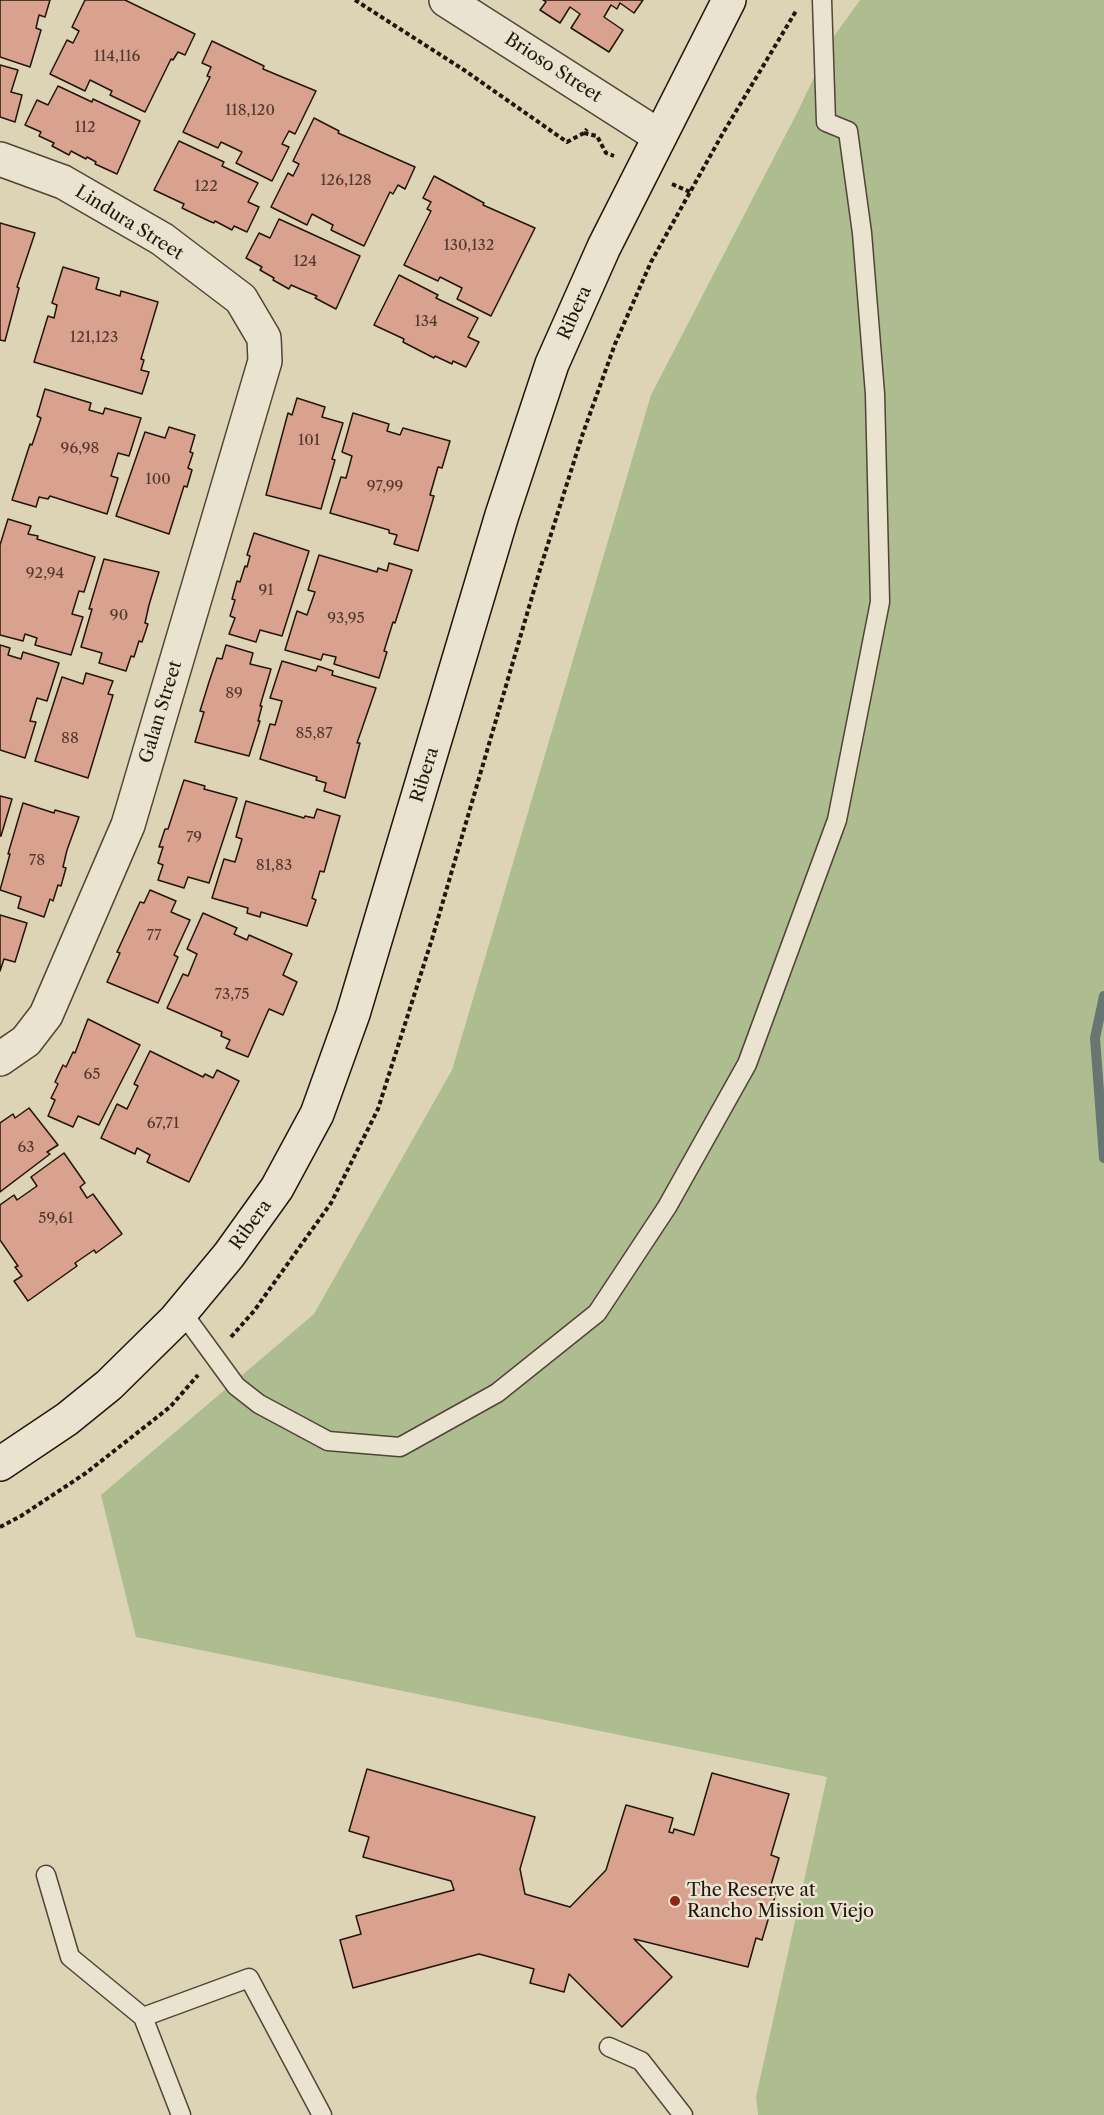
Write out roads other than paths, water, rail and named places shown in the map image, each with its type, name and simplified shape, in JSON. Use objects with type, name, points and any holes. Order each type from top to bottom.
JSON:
[{"type":"street","name":"Brioso Street","points":[[446,0],[659,136]]},
{"type":"street","name":"Ribera","points":[[0,1464],[67,1419],[109,1385],[182,1312],[229,1255],[278,1188],[317,1114],[353,1014],[502,515],[552,364],[604,247],[729,0]]},
{"type":"street","name":"Lindura Street","points":[[0,159],[63,182],[162,239],[241,299],[264,338]]},
{"type":"street","name":"Galan Street","points":[[0,1059],[26,1041],[46,1015],[128,825],[265,361],[264,338]]},
{"type":"lane","points":[[182,1312],[236,1386],[259,1404],[328,1440],[400,1447],[497,1393],[597,1313],[667,1207],[747,1065],[837,820],[880,602],[875,394],[862,233],[848,131],[826,122],[822,0]]},
{"type":"lane","points":[[46,1875],[70,1957],[143,2017],[182,2115]]},
{"type":"lane","points":[[143,2017],[249,1978],[322,2115]]},
{"type":"lane","points":[[609,2047],[641,2061],[683,2115]]},
{"type":"waterway","points":[[1104,996],[1095,1038],[1104,1158]]},
{"type":"place","name":"The Reserve at Rancho Mission Viejo","points":[[675,1901]]}]
